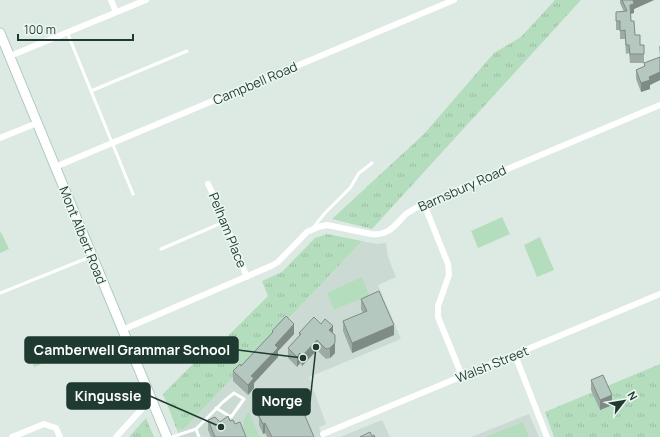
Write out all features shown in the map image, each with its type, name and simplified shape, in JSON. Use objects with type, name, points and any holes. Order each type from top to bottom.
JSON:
[{"type":"main road","name":"Mont Albert Road","points":[[0,33],[167,437]]},
{"type":"street","points":[[111,0],[116,12]]},
{"type":"street","points":[[10,56],[146,0]]},
{"type":"street","name":"Campbell Road","points":[[55,166],[454,0]]},
{"type":"street","name":"Barnsbury Road","points":[[122,330],[247,277],[278,262],[304,235],[313,228],[327,225],[371,234],[382,234],[389,231],[409,212],[424,204],[660,105]]},
{"type":"street","points":[[0,138],[37,123]]},
{"type":"street","name":"Pelham Place","points":[[208,184],[247,277]]},
{"type":"street","points":[[424,204],[448,264],[449,275],[438,306],[438,317],[462,376]]},
{"type":"street","name":"Walsh Street","points":[[324,434],[660,294]]},
{"type":"street","points":[[515,355],[548,437]]},
{"type":"street","points":[[116,437],[151,399]]},
{"type":"street","points":[[12,437],[44,424],[56,428],[60,437]]},
{"type":"lane","points":[[67,32],[133,194]]},
{"type":"lane","points":[[91,90],[187,51]]},
{"type":"lane","points":[[313,228],[325,213],[350,188],[362,170],[372,163]]},
{"type":"lane","points":[[161,249],[224,222]]},
{"type":"lane","points":[[0,294],[92,256]]},
{"type":"lane","points":[[172,437],[196,429],[217,407],[234,393],[244,399],[231,417],[217,407]]},
{"type":"lane","points":[[196,429],[199,437]]},
{"type":"shaded area","points":[[362,241],[377,244],[386,243],[388,257],[396,277],[378,285],[401,339],[309,377],[326,424],[319,427],[322,437],[180,437],[177,430],[184,429]]},
{"type":"shaded area","points":[[529,414],[539,437],[471,437]]},
{"type":"shaded area","points":[[382,420],[390,437],[340,437]]},
{"type":"green space","points":[[555,0],[581,0],[372,229],[332,219],[424,134],[494,53],[521,37]]},
{"type":"green space","points":[[502,217],[510,234],[478,248],[471,231]]},
{"type":"green space","points":[[1,232],[9,249],[0,253],[0,233]]},
{"type":"green space","points":[[327,234],[362,241],[184,429],[177,430],[163,394],[209,348],[214,353],[222,345],[222,342],[268,296],[262,281],[282,272],[315,238]]},
{"type":"green space","points":[[540,237],[554,270],[537,277],[524,245]]},
{"type":"green space","points":[[362,277],[369,295],[334,310],[327,293]]},
{"type":"green space","points":[[60,336],[67,353],[34,367],[27,350]]},
{"type":"green space","points":[[660,364],[660,437],[554,437],[545,412]]},
{"type":"green space","points":[[249,412],[259,436],[262,437],[246,437],[243,424],[245,417]]},
{"type":"green space","points":[[146,418],[154,437],[129,437]]},
{"type":"green space","points":[[523,422],[529,437],[485,437]]},
{"type":"building","points":[[622,0],[633,0],[634,4],[630,5],[631,21],[634,21],[635,35],[640,35],[640,45],[644,45],[644,54],[630,54],[629,45],[626,45],[625,30],[620,31],[620,21],[616,21],[616,12],[627,11]]},
{"type":"building","points":[[660,57],[660,72],[649,77],[650,80],[641,83],[636,70],[645,66],[644,63]]},
{"type":"building","points":[[379,291],[394,325],[352,343],[343,321],[367,311],[361,299]]},
{"type":"building","points":[[286,316],[294,324],[275,345],[278,348],[251,376],[254,378],[248,385],[233,371],[240,364],[241,366]]},
{"type":"building","points":[[314,317],[321,324],[325,319],[333,326],[329,330],[335,335],[335,343],[330,348],[326,349],[317,340],[302,356],[300,353],[297,357],[288,348],[301,334],[299,333]]},
{"type":"building","points":[[603,375],[612,395],[600,400],[591,380]]},
{"type":"building","points":[[264,390],[277,390],[287,394],[292,400],[297,397],[314,437],[272,437],[265,423],[263,424],[259,416],[261,414],[253,396]]},
{"type":"building","points":[[228,416],[230,421],[233,420],[235,424],[240,422],[246,437],[215,437],[208,420],[215,417],[220,422]]},
{"type":"building","points":[[370,432],[372,436],[374,435],[375,437],[360,437]]},
{"type":"place","name":"Norge","points":[[316,347]]},
{"type":"place","name":"Camberwell Grammar School","points":[[303,358]]},
{"type":"place","name":"Kingussie","points":[[221,427]]}]
